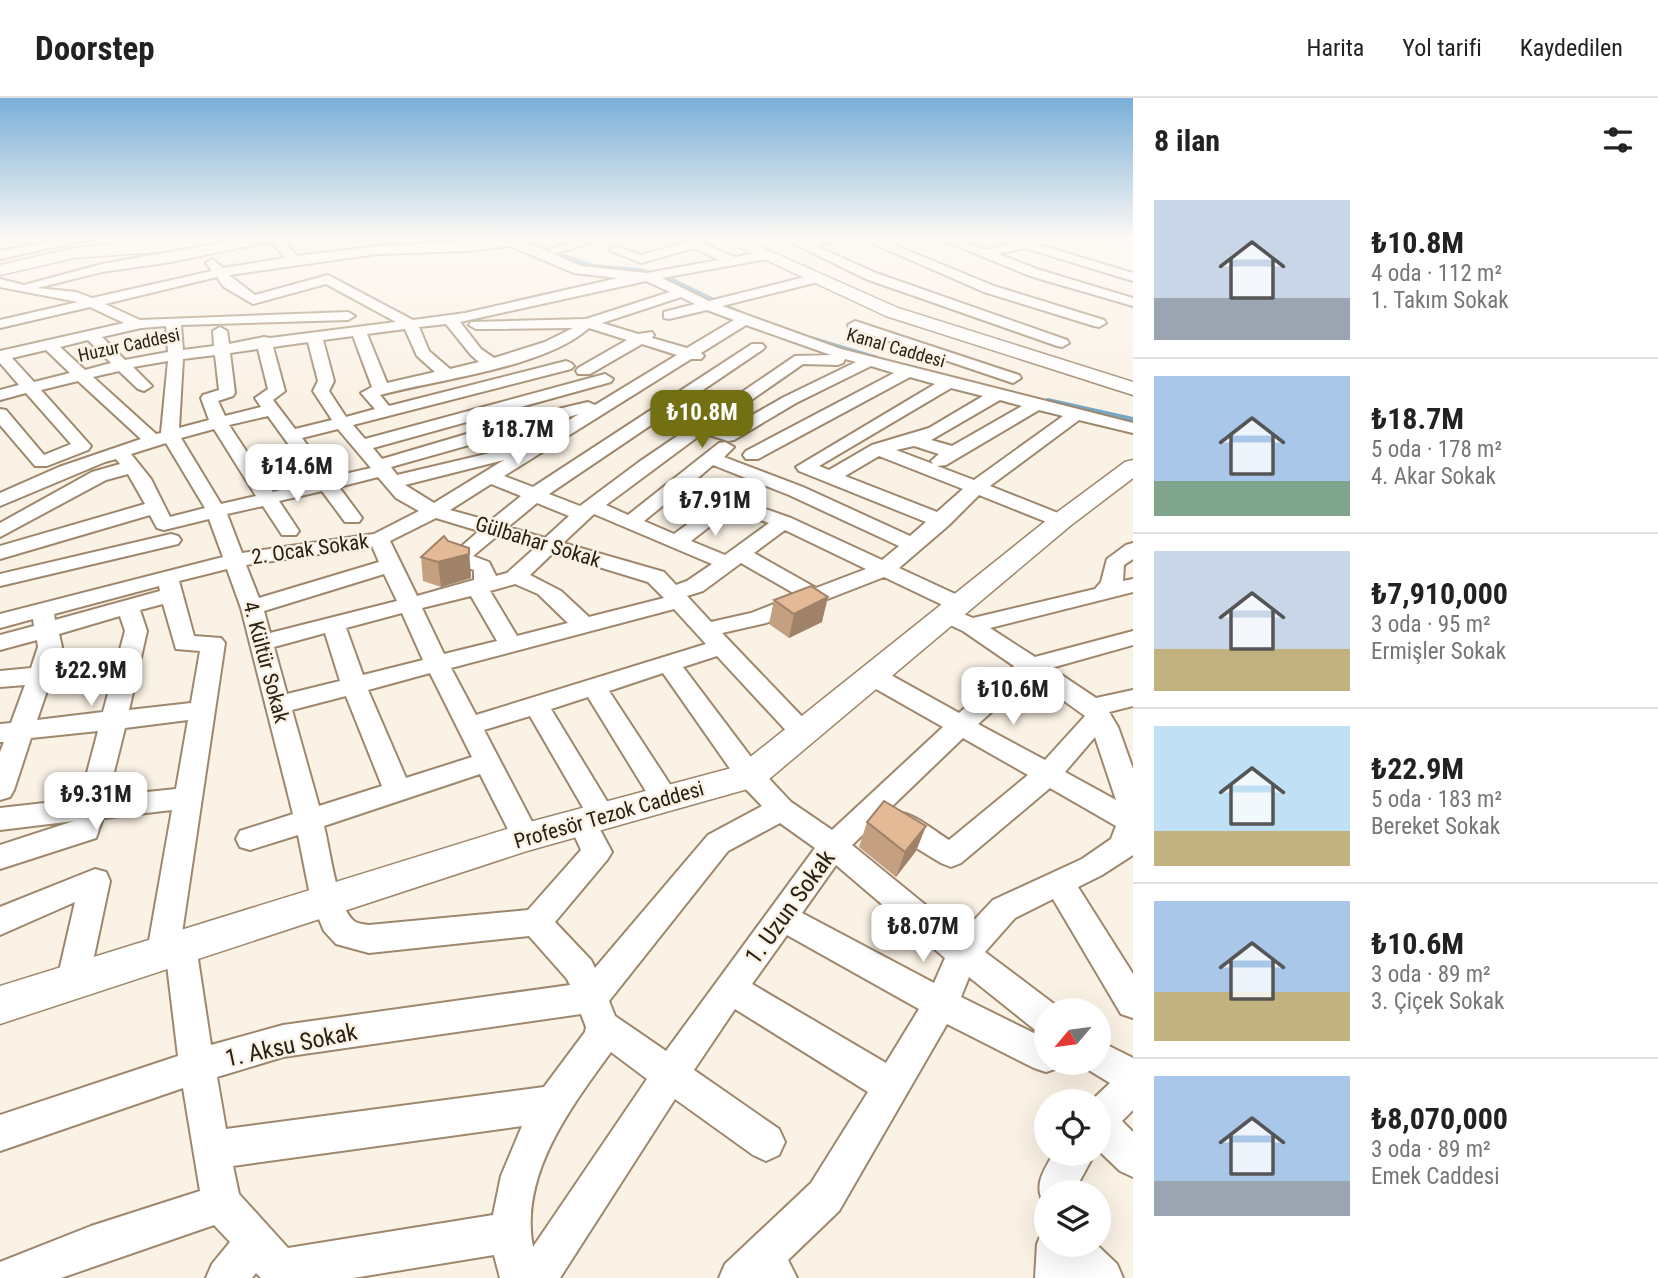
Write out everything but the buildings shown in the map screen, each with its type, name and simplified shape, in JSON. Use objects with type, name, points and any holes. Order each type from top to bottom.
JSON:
[{"type":"main road","points":[[845,292],[892,312],[1133,389]]},
{"type":"main road","points":[[1043,361],[1072,375],[1133,395]]},
{"type":"main road","name":"Profesör Tezok Caddesi","points":[[0,1005],[526,837],[750,776],[871,675],[958,615],[1061,521],[1133,467]]},
{"type":"street","points":[[42,292],[76,296],[93,302],[117,313],[145,338]]},
{"type":"street","points":[[25,303],[71,292]]},
{"type":"street","points":[[0,324],[135,292]]},
{"type":"street","points":[[5,491],[41,463],[82,446],[29,388],[1,351],[91,327],[117,313],[198,292]]},
{"type":"street","points":[[231,292],[234,304],[222,347],[227,393],[209,398],[219,423],[289,531]]},
{"type":"street","points":[[145,338],[173,321],[279,292]]},
{"type":"street","points":[[352,292],[410,324],[422,353],[446,373]]},
{"type":"street","name":"Huzur Caddesi","points":[[0,395],[120,364],[145,338],[176,354],[314,335],[463,320],[570,292]]},
{"type":"street","points":[[608,292],[639,307],[800,359],[831,361],[853,356]]},
{"type":"street","name":"Kanal Caddesi","points":[[707,292],[765,320],[837,332],[1004,387],[1128,422]]},
{"type":"street","points":[[584,371],[674,317],[705,304],[766,292]]},
{"type":"street","points":[[915,292],[1062,342]]},
{"type":"street","points":[[948,304],[981,292]]},
{"type":"street","points":[[999,292],[1099,323]]},
{"type":"street","points":[[1099,292],[1133,302]]},
{"type":"street","points":[[463,320],[594,321],[681,293]]},
{"type":"street","name":"Kanal Caddesi","points":[[681,293],[744,320],[870,362],[949,383],[1004,387],[1035,405],[1075,415],[1128,422]]},
{"type":"street","points":[[558,295],[594,321],[640,339],[729,366]]},
{"type":"street","points":[[830,477],[878,449],[935,432],[1043,361],[1062,342],[1133,302]]},
{"type":"street","points":[[234,304],[284,319]]},
{"type":"street","points":[[91,327],[145,338],[234,304],[284,319],[391,313]]},
{"type":"street","points":[[837,332],[892,312]]},
{"type":"street","points":[[463,320],[495,342],[631,389]]},
{"type":"street","points":[[463,320],[476,352],[489,362]]},
{"type":"street","points":[[379,539],[434,511],[744,320]]},
{"type":"street","points":[[161,437],[176,354],[173,321]]},
{"type":"street","points":[[386,412],[369,393],[563,341],[594,321]]},
{"type":"street","points":[[91,327],[120,364],[144,386]]},
{"type":"street","points":[[358,330],[381,389]]},
{"type":"street","points":[[837,332],[1004,387]]},
{"type":"street","name":"Gülbahar Sokak","points":[[314,335],[326,381],[321,391],[342,423],[403,494],[434,511],[656,577],[801,732]]},
{"type":"street","name":"4. Kültür Sokak","points":[[44,338],[81,375],[161,437],[216,511],[263,642],[309,821],[326,900],[335,922],[347,935],[369,939],[536,922]]},
{"type":"street","points":[[264,341],[270,400],[290,436],[352,517]]},
{"type":"street","points":[[478,590],[485,582],[486,573],[482,566],[458,558],[491,528],[534,495],[729,366],[768,350]]},
{"type":"street","points":[[515,578],[587,511],[707,422],[800,359]]},
{"type":"street","points":[[727,436],[790,400],[870,362]]},
{"type":"street","points":[[290,436],[566,366]]},
{"type":"street","points":[[463,369],[530,421]]},
{"type":"street","points":[[752,455],[908,372]]},
{"type":"street","points":[[362,445],[605,379]]},
{"type":"street","points":[[942,521],[805,467],[949,383]]},
{"type":"street","points":[[5,491],[161,437],[219,423],[270,400]]},
{"type":"street","points":[[790,400],[868,430]]},
{"type":"street","points":[[386,472],[530,421],[611,401],[656,415]]},
{"type":"street","points":[[672,404],[727,436]]},
{"type":"street","points":[[928,468],[1035,405]]},
{"type":"street","points":[[0,414],[41,463]]},
{"type":"street","points":[[469,726],[668,663],[758,618],[885,569],[977,487],[1075,415]]},
{"type":"street","points":[[630,523],[713,458],[727,445],[727,436]]},
{"type":"street","points":[[0,443],[19,437]]},
{"type":"street","points":[[915,440],[954,453]]},
{"type":"street","points":[[0,580],[164,523],[386,472],[534,448]]},
{"type":"street","points":[[878,449],[1061,521]]},
{"type":"street","points":[[118,451],[132,467],[164,523],[184,645],[213,643],[187,798],[171,949],[197,1066],[222,1203],[274,1264]]},
{"type":"street","points":[[713,458],[796,491],[914,545]]},
{"type":"street","points":[[0,531],[99,476],[132,467]]},
{"type":"street","points":[[487,476],[534,495],[630,523],[676,542],[734,559],[816,597]]},
{"type":"street","points":[[681,485],[784,522],[885,569],[958,615],[1099,717],[1133,750]]},
{"type":"street","points":[[5,491],[46,506],[84,526]]},
{"type":"street","points":[[676,542],[729,502]]},
{"type":"street","points":[[278,705],[584,626],[676,598],[784,522]]},
{"type":"street","points":[[0,553],[84,526],[164,523]]},
{"type":"street","name":"2. Ocak Sokak","points":[[0,621],[45,620],[235,560],[379,539],[437,664],[526,837]]},
{"type":"street","points":[[1103,594],[1112,583],[1114,564],[1133,548]]},
{"type":"street","points":[[252,608],[390,565]]},
{"type":"street","points":[[263,642],[478,590],[515,578],[535,581],[545,587],[584,626]]},
{"type":"street","points":[[0,643],[45,620],[128,607],[175,580]]},
{"type":"street","points":[[958,615],[1103,594],[1133,585]]},
{"type":"street","points":[[478,590],[511,645]]},
{"type":"street","points":[[0,857],[86,830],[136,631],[128,607]]},
{"type":"street","points":[[0,790],[11,732],[41,675],[50,647],[45,620]]},
{"type":"street","points":[[333,624],[354,685],[398,791]]},
{"type":"street","name":"1. Uzun Sokak","points":[[536,1278],[671,1075],[833,846],[961,725],[1028,667],[1133,638]]},
{"type":"street","points":[[668,663],[750,776],[780,809],[833,846],[963,954],[1034,1009]]},
{"type":"street","points":[[0,679],[41,675]]},
{"type":"street","points":[[871,675],[1048,774],[1130,826]]},
{"type":"street","points":[[593,687],[665,799]]},
{"type":"street","points":[[875,809],[951,855],[1048,774],[1099,717],[1133,698]]},
{"type":"street","points":[[520,1278],[511,1232],[518,1188],[533,1139],[551,1104],[600,1039],[598,1012],[580,970],[536,922],[597,852],[592,818],[536,705]]},
{"type":"street","points":[[11,732],[202,710]]},
{"type":"street","points":[[1099,717],[1130,826]]},
{"type":"street","points":[[250,839],[488,762]]},
{"type":"street","points":[[0,818],[187,798]]},
{"type":"street","points":[[598,1012],[718,842],[780,809]]},
{"type":"street","points":[[759,1272],[825,1197],[941,1004],[963,954],[1004,909],[1092,867],[1130,826]]},
{"type":"street","points":[[0,922],[24,909],[94,881],[73,980]]},
{"type":"street","points":[[1060,884],[1133,1003]]},
{"type":"street","points":[[782,917],[941,1004],[1034,1050]]},
{"type":"street","points":[[731,989],[891,1086]]},
{"type":"street","points":[[598,1012],[671,1075],[766,1142]]},
{"type":"street","name":"1. Aksu Sokak","points":[[0,1133],[197,1066],[283,1041],[598,1012]]},
{"type":"street","points":[[1111,1064],[1133,1078]]},
{"type":"street","points":[[1111,1107],[1133,1086]]},
{"type":"street","points":[[212,1150],[551,1104]]},
{"type":"street","points":[[1111,1137],[1133,1158]]},
{"type":"street","points":[[10,1278],[91,1246],[222,1203]]},
{"type":"street","points":[[226,1278],[274,1264],[511,1232]]},
{"type":"street","points":[[1055,1278],[1056,1257]]},
{"type":"street","points":[[1080,1257],[1103,1278]]},
{"type":"waterway","points":[[696,292],[748,317]]},
{"type":"waterway","points":[[811,339],[874,358]]},
{"type":"waterway","points":[[1048,402],[1133,421]]}]
